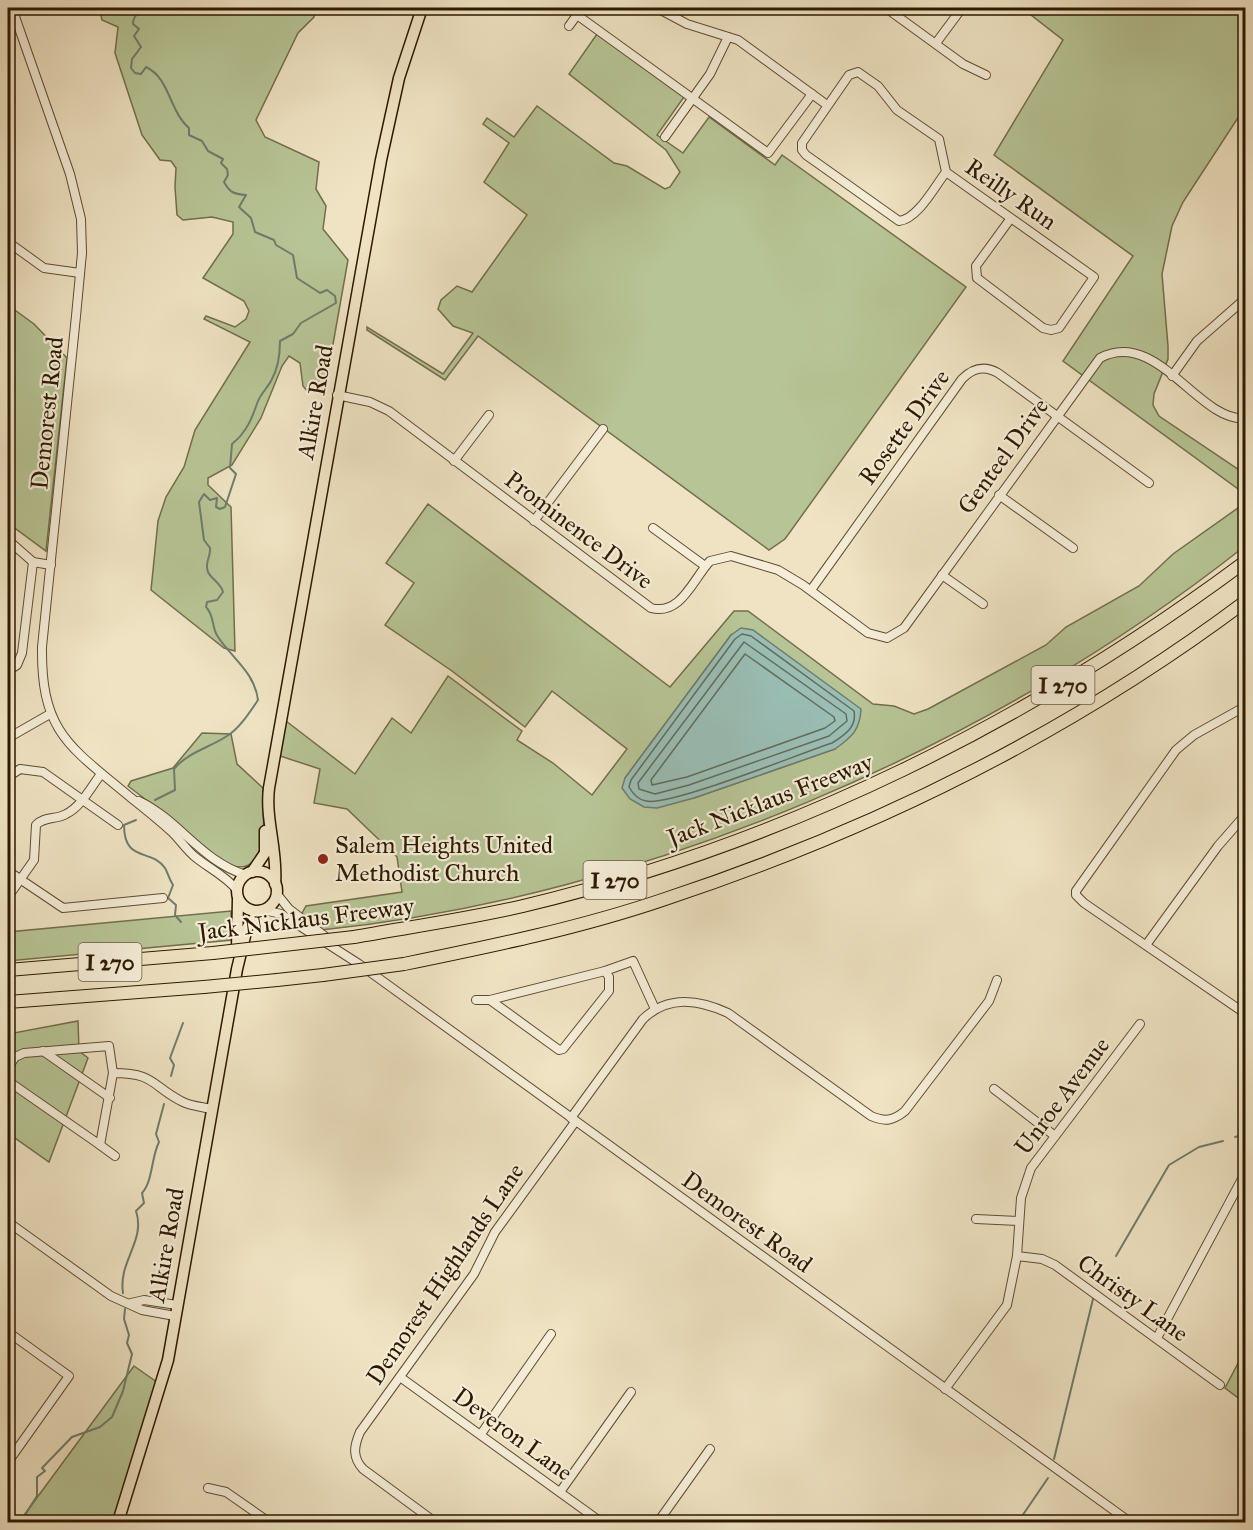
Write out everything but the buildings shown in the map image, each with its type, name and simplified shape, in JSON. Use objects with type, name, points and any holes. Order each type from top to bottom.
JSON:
[{"type":"highway","name":"Jack Nicklaus Freeway","points":[[8,970],[213,953],[354,937],[466,918],[590,888],[751,836],[867,787],[951,747],[1064,684],[1245,561]]},
{"type":"highway","name":"I 270","points":[[8,1002],[277,980],[404,964],[559,930],[664,900],[879,818],[1045,733],[1158,663],[1245,601]]},
{"type":"main road","name":"Alkire Road","points":[[276,889],[276,858],[268,807],[269,788],[337,395],[390,118],[402,67],[422,8]]},
{"type":"main road","name":"Alkire Road","points":[[249,874],[266,850],[265,818],[268,807]]},
{"type":"main road","points":[[249,874],[266,874],[276,889],[273,903],[262,910],[246,908],[238,894],[249,874]]},
{"type":"main road","name":"Alkire Road","points":[[237,969],[238,894]]},
{"type":"main road","name":"Alkire Road","points":[[118,1522],[165,1373],[237,969],[247,928],[262,910]]},
{"type":"street","name":"Demorest Road","points":[[12,8],[70,174],[79,207],[82,242],[41,675],[50,714],[72,746],[101,774],[238,894]]},
{"type":"street","points":[[657,8],[687,24],[728,37],[764,57],[827,105],[803,140],[802,150],[899,221],[906,220],[946,172]]},
{"type":"street","points":[[886,8],[963,64],[986,75]]},
{"type":"street","points":[[936,44],[962,8]]},
{"type":"street","points":[[569,26],[579,11],[692,99],[768,153],[812,94]]},
{"type":"street","points":[[666,137],[717,61],[728,37]]},
{"type":"street","name":"Reilly Run","points":[[827,105],[849,75],[858,72],[878,86],[897,110],[939,139],[946,172],[1011,218],[1094,277],[1059,328],[1050,330],[977,278],[976,266],[1011,218]]},
{"type":"street","points":[[8,242],[44,268],[80,273]]},
{"type":"street","points":[[1172,376],[1197,341],[1245,298]]},
{"type":"street","name":"Genteel Drive","points":[[811,590],[868,633],[887,638],[904,628],[1094,363],[1116,351],[1125,350],[1143,355],[1223,413],[1239,419],[1245,418]]},
{"type":"street","name":"Rosette Drive","points":[[811,590],[963,379],[972,370],[992,369],[1056,416]]},
{"type":"street","name":"Prominence Drive","points":[[337,395],[380,406],[645,604],[658,610],[664,610],[676,604],[705,566]]},
{"type":"street","points":[[454,461],[489,415]]},
{"type":"street","points":[[1056,416],[1149,483]]},
{"type":"street","points":[[534,521],[603,429]]},
{"type":"street","points":[[999,495],[1073,548]]},
{"type":"street","points":[[653,528],[705,566],[717,557],[731,556],[778,570],[811,590]]},
{"type":"street","points":[[8,540],[33,562],[51,565]]},
{"type":"street","points":[[8,671],[17,665],[22,653],[33,562]]},
{"type":"street","points":[[942,575],[983,604]]},
{"type":"street","points":[[1245,706],[1194,735],[1176,750],[1077,886],[1076,895],[1245,1014]]},
{"type":"street","points":[[8,738],[50,714]]},
{"type":"street","points":[[8,777],[20,769],[36,769],[118,825]]},
{"type":"street","points":[[8,897],[34,860],[36,825],[42,820],[67,814],[101,774]]},
{"type":"street","name":"Demorest Road","points":[[130,798],[153,808],[218,863],[249,874]]},
{"type":"street","points":[[1146,945],[1218,846],[1245,814]]},
{"type":"street","points":[[8,871],[63,908],[163,898]]},
{"type":"street","name":"Demorest Road","points":[[276,889],[289,909],[341,952],[1130,1522]]},
{"type":"street","name":"Demorest Road","points":[[262,910],[281,914],[330,948],[341,952]]},
{"type":"street","points":[[477,1000],[490,1000],[605,971],[633,961],[655,1009],[688,1001],[710,1004],[728,1013],[871,1116],[883,1121],[895,1119],[905,1111],[989,1001],[997,980]]},
{"type":"street","points":[[490,1000],[560,1050],[564,1049],[609,992],[609,977],[605,971]]},
{"type":"street","name":"Demorest Highlands Lane","points":[[435,1522],[373,1478],[357,1463],[355,1452],[360,1432],[474,1274],[495,1232],[635,1030],[655,1009]]},
{"type":"street","name":"Unroe Avenue","points":[[945,1389],[1007,1305],[1017,1256],[1019,1221],[1026,1177],[1140,1024]]},
{"type":"street","points":[[8,1068],[15,1057],[24,1053],[109,1046],[113,1073],[100,1145]]},
{"type":"street","points":[[43,1051],[110,1098]]},
{"type":"street","points":[[113,1073],[130,1073],[151,1079],[183,1102],[211,1109]]},
{"type":"street","points":[[8,1081],[115,1156]]},
{"type":"street","points":[[994,1089],[1055,1136]]},
{"type":"street","points":[[1156,1338],[1243,1177],[1245,1166]]},
{"type":"street","points":[[976,1219],[1019,1221]]},
{"type":"street","points":[[8,1222],[111,1296],[131,1303],[144,1300],[176,1311]]},
{"type":"street","name":"Christy Lane","points":[[1017,1256],[1042,1259],[1055,1265],[1220,1385]]},
{"type":"street","points":[[8,1332],[69,1376],[8,1462]]},
{"type":"street","points":[[481,1434],[551,1334]]},
{"type":"street","name":"Deveron Lane","points":[[400,1377],[601,1522]]},
{"type":"street","points":[[560,1492],[631,1392]]},
{"type":"street","points":[[658,1522],[710,1449]]},
{"type":"street","points":[[208,1488],[226,1492],[268,1522]]},
{"type":"green space","points":[[99,8],[317,8],[314,17],[298,33],[256,120],[265,137],[319,162],[316,189],[326,206],[323,229],[348,260],[327,378],[308,392],[303,386],[300,363],[289,356],[282,366],[261,418],[232,465],[208,478],[208,485],[231,507],[235,651],[224,648],[151,590],[158,521],[166,497],[184,467],[195,430],[250,342],[204,319],[206,316],[235,327],[246,319],[249,311],[244,301],[203,278],[233,234],[233,222],[212,217],[183,220],[177,215],[176,168],[171,161],[160,160],[142,135],[115,53],[118,27],[102,20]]},
{"type":"green space","points":[[1022,8],[1245,8],[1245,107],[1183,202],[1172,226],[1162,274],[1168,359],[1154,394],[1153,405],[1159,416],[1245,474],[1245,494],[1063,361],[1133,256],[994,155],[1063,40]]},
{"type":"green space","points":[[597,34],[684,97],[657,135],[683,153],[709,117],[775,165],[782,155],[966,287],[785,539],[769,550],[478,336],[445,380],[367,330],[367,327],[443,374],[473,333],[453,326],[438,309],[441,300],[457,286],[472,292],[527,215],[484,182],[509,143],[483,124],[487,118],[514,137],[537,106],[614,163],[627,166],[665,189],[670,187],[680,172],[666,150],[569,74]]},
{"type":"green space","points":[[8,305],[34,324],[67,358],[46,551],[8,523]]},
{"type":"green space","points":[[1245,503],[1245,546],[1145,619],[1039,687],[926,748],[809,801],[689,847],[567,884],[444,912],[321,930],[301,915],[306,906],[402,892],[397,857],[347,809],[314,803],[320,769],[280,756],[286,721],[355,774],[392,718],[411,733],[448,676],[522,731],[517,740],[553,763],[592,795],[627,749],[552,691],[525,727],[452,671],[385,625],[414,583],[386,563],[428,504],[670,687],[734,611],[748,611],[873,704],[894,706],[914,714],[928,709],[1046,645],[1066,627],[1139,586],[1173,554]],"holes":[[[731,635],[835,749],[694,798],[625,778]]]},
{"type":"green space","points":[[202,733],[231,734],[237,764],[263,788],[264,829],[261,845],[252,863],[242,867],[231,865],[207,851],[128,786],[131,781],[173,768]]},
{"type":"green space","points":[[231,911],[232,940],[8,961],[8,932]]},
{"type":"green space","points":[[78,1021],[79,1051],[88,1058],[49,1162],[8,1133],[8,1034]]},
{"type":"green space","points":[[1245,1350],[1245,1403],[1225,1388]]},
{"type":"green space","points":[[134,1366],[161,1385],[118,1522],[19,1522]]},
{"type":"water","points":[[741,628],[753,630],[861,709],[857,728],[846,741],[835,749],[694,798],[657,808],[644,807],[630,799],[622,788],[625,778],[731,635]]},
{"type":"waterway","points":[[155,800],[175,790],[174,769],[180,763],[236,729],[258,700],[248,674],[216,633],[211,614],[206,607],[207,602],[217,600],[223,592],[207,569],[210,548],[204,540],[199,502],[204,494],[210,500],[217,498],[216,507],[220,509],[225,507],[236,474],[230,468],[232,444],[245,430],[259,398],[273,376],[278,361],[280,341],[293,334],[301,323],[336,303],[335,296],[327,290],[320,293],[297,278],[293,255],[276,245],[274,240],[255,232],[251,218],[239,207],[246,195],[228,189],[224,182],[228,175],[227,169],[221,163],[223,159],[208,151],[202,141],[189,135],[189,128],[182,121],[165,87],[154,72],[146,67],[141,74],[135,73],[131,68],[132,59],[141,47],[134,36],[139,29],[133,24],[135,16],[156,8]]},
{"type":"waterway","points":[[136,820],[124,825],[128,845],[133,850],[153,858],[165,868],[173,885],[168,898],[176,905],[175,915],[181,922]]},
{"type":"waterway","points":[[171,1076],[174,1065],[170,1058],[183,1023]]},
{"type":"waterway","points":[[123,1293],[124,1271],[137,1232],[136,1211],[144,1203],[142,1193],[146,1188],[159,1142],[156,1134],[164,1104]]},
{"type":"waterway","points":[[1235,1137],[1246,1134]]},
{"type":"waterway","points":[[1116,1256],[1169,1165],[1199,1147],[1223,1141]]},
{"type":"waterway","points":[[1054,1459],[1093,1299]]},
{"type":"waterway","points":[[25,1522],[25,1515],[37,1496],[37,1477],[45,1471],[42,1468],[72,1437],[100,1427],[112,1417],[123,1391],[132,1354],[127,1343],[129,1335],[124,1319],[125,1309]]},
{"type":"waterway","points":[[1018,1522],[1048,1478]]},
{"type":"place","name":"Salem Heights United Methodist Church","points":[[323,859]]}]
